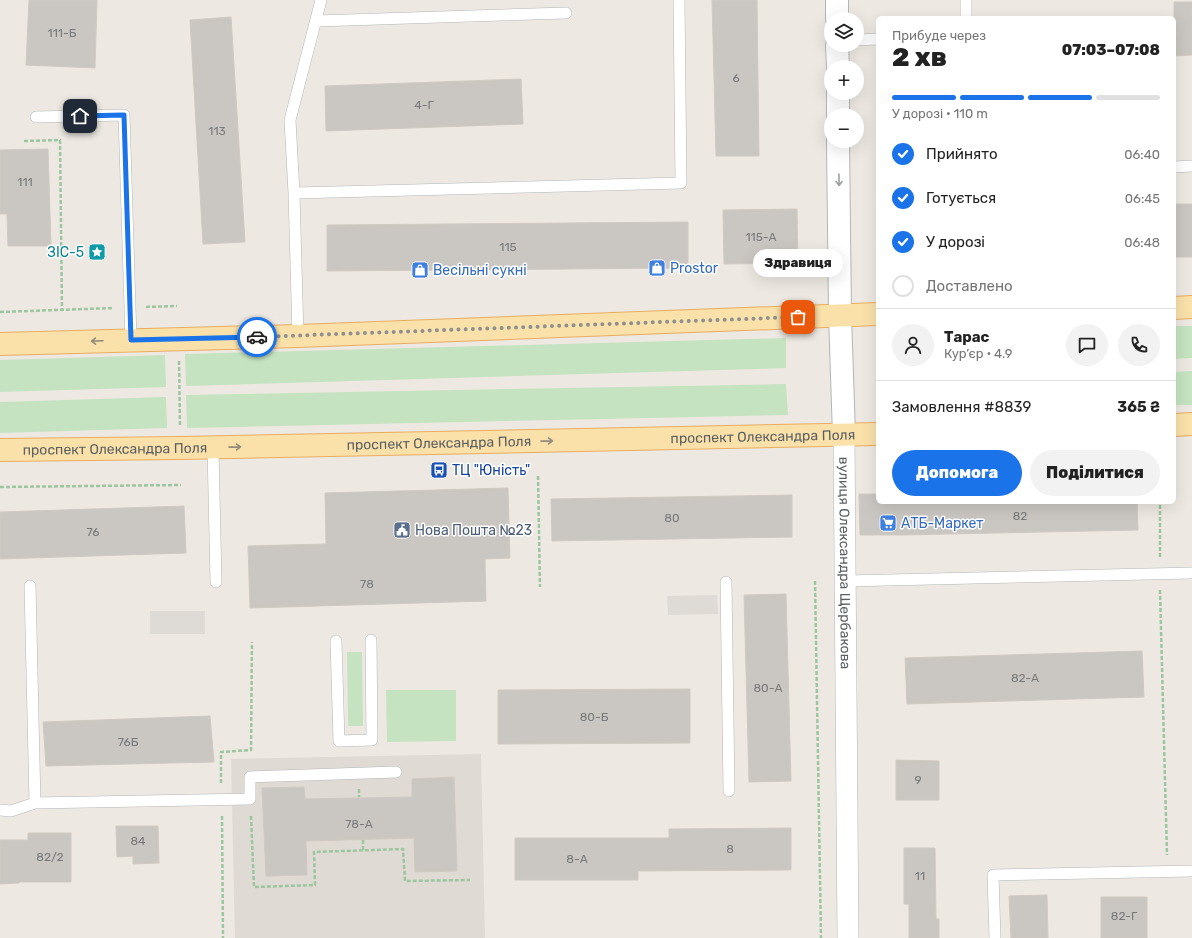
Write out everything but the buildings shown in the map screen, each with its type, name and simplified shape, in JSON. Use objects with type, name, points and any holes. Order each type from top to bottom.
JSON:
[{"type":"main road","points":[[1176,308],[1192,307]]},
{"type":"main road","points":[[0,344],[298,336],[876,314]]},
{"type":"main road","points":[[1176,425],[1192,424]]},
{"type":"main road","name":"проспект Олександра Поля","points":[[0,450],[213,448],[876,434]]},
{"type":"street","points":[[837,0],[837,12]]},
{"type":"street","name":"вулиця Олександра Щербакова","points":[[838,148],[840,316],[844,435],[848,938]]},
{"type":"lane","points":[[298,336],[294,193],[290,120],[321,0]]},
{"type":"lane","points":[[294,193],[681,183],[679,0]]},
{"type":"lane","points":[[966,0],[966,16]]},
{"type":"lane","points":[[316,21],[566,12]]},
{"type":"lane","points":[[864,40],[876,39]]},
{"type":"lane","points":[[36,117],[124,115],[131,340]]},
{"type":"lane","points":[[1176,167],[1192,166]]},
{"type":"lane","points":[[213,448],[216,582]]},
{"type":"lane","points":[[845,581],[1192,573]]},
{"type":"lane","points":[[726,582],[729,791]]},
{"type":"lane","points":[[30,586],[35,803]]},
{"type":"lane","points":[[336,641],[339,741],[357,741],[372,740],[371,640]]},
{"type":"lane","points":[[0,810],[11,811],[35,803],[250,799],[250,777],[396,772]]},
{"type":"lane","points":[[995,938],[993,875],[1192,871]]},
{"type":"path","points":[[24,141],[60,140],[62,310]]},
{"type":"path","points":[[0,312],[177,306]]},
{"type":"path","points":[[179,355],[180,432]]},
{"type":"path","points":[[538,476],[540,587]]},
{"type":"path","points":[[0,487],[181,485]]},
{"type":"path","points":[[1160,504],[1160,574],[1167,872]]},
{"type":"path","points":[[815,581],[821,938]]},
{"type":"path","points":[[223,938],[221,752],[251,750],[252,642]]},
{"type":"path","points":[[250,799],[254,887],[315,885],[314,852],[363,850],[403,849],[405,881],[470,880]]},
{"type":"path","points":[[363,840],[363,850]]},
{"type":"shaded area","points":[[717,595],[718,614],[668,615],[667,596]]},
{"type":"shaded area","points":[[150,611],[205,611],[205,634],[150,634]]},
{"type":"shaded area","points":[[481,754],[485,938],[235,938],[231,759]]},
{"type":"green space","points":[[1176,326],[1192,326],[1192,358],[1176,359]]},
{"type":"green space","points":[[786,338],[786,368],[186,386],[185,354]]},
{"type":"green space","points":[[165,355],[166,387],[0,392],[0,360]]},
{"type":"green space","points":[[1192,371],[1192,405],[1176,405],[1176,372]]},
{"type":"green space","points":[[786,384],[788,415],[187,428],[186,395]]},
{"type":"green space","points":[[166,397],[167,428],[0,433],[0,402]]},
{"type":"green space","points":[[347,652],[362,652],[363,726],[348,726]]},
{"type":"green space","points":[[386,690],[456,690],[456,741],[387,742]]},
{"type":"way so far","points":[[257,337],[798,317]]},
{"type":"place","name":"ЗІС-5","points":[[97,252]]},
{"type":"place","name":"Prostor","points":[[657,268]]},
{"type":"place","name":"Весільні сукні","points":[[420,270]]},
{"type":"place","name":"Здравиця","points":[[798,317]]},
{"type":"place","name":"ТЦ \"Юність\"","points":[[439,470]]},
{"type":"place","name":"АТБ-Маркет","points":[[888,523]]},
{"type":"place","name":"Нова Пошта №23","points":[[402,530]]},
{"type":"route","points":[[80,116],[124,115],[131,340],[257,337]]}]
